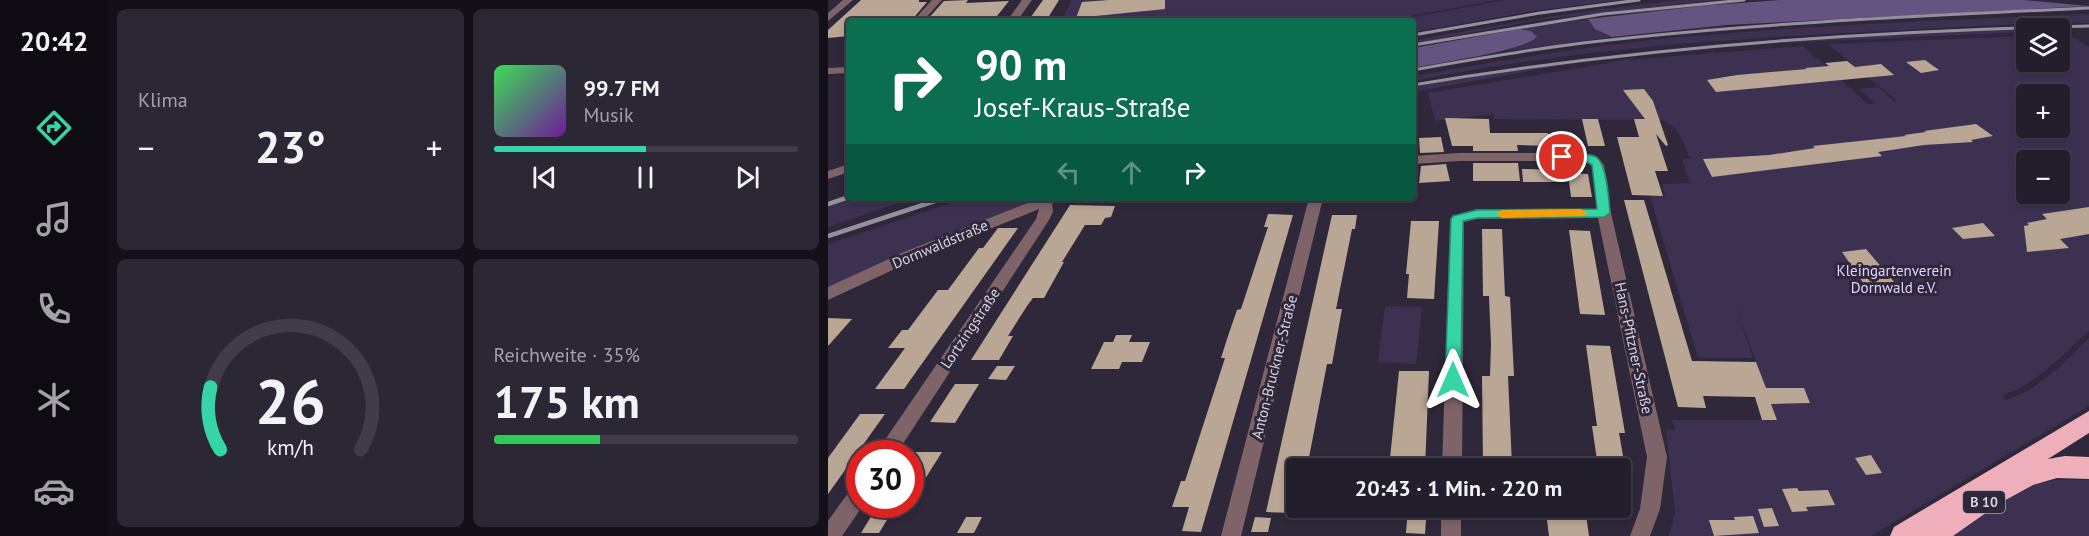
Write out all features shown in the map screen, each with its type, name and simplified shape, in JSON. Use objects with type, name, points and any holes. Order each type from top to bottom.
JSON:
[{"type":"highway","points":[[1903,536],[2089,421]]},
{"type":"highway","name":"B 10","points":[[1931,536],[2016,482],[2039,472],[2057,467],[2089,468]]},
{"type":"street","points":[[828,18],[849,0]]},
{"type":"street","points":[[921,18],[938,0]]},
{"type":"street","points":[[1014,18],[1027,0]]},
{"type":"street","points":[[828,71],[846,70]]},
{"type":"street","name":"Hans-Pfitzner-Straße","points":[[1416,160],[1585,157],[1598,165],[1604,213],[1657,457],[1650,509],[1640,536]]},
{"type":"street","points":[[828,175],[846,169]]},
{"type":"street","name":"Dornwaldstraße","points":[[828,294],[909,256],[1046,201]]},
{"type":"street","name":"Lortzingstraße","points":[[895,440],[1042,220],[1049,201]]},
{"type":"street","name":"Anton-Bruckner-Straße","points":[[1231,536],[1315,201]]},
{"type":"street","points":[[1452,458],[1457,219],[1477,214],[1604,213]]},
{"type":"street","points":[[830,536],[846,513]]},
{"type":"street","points":[[1451,518],[1451,536]]},
{"type":"green space","points":[[1072,0],[1497,0],[1398,18],[1063,18]]},
{"type":"green space","points":[[1505,0],[1619,0],[1534,11],[1416,31],[1416,18],[1408,18]]},
{"type":"green space","points":[[1682,0],[1717,0],[1538,20],[1416,43],[1416,40],[1513,22]]},
{"type":"green space","points":[[2089,14],[2089,23],[2070,23],[2070,18],[2016,18],[2016,24],[1843,33],[1627,49],[1520,62],[1416,80],[1416,75],[1607,45],[1725,33]]},
{"type":"green space","points":[[1588,19],[1604,34],[1612,37],[1507,51],[1533,41],[1531,31],[1520,29]]},
{"type":"green space","points":[[2016,29],[2016,32],[1734,45],[1578,62],[1416,91],[1416,86],[1573,60],[1637,52],[1802,38]]},
{"type":"green space","name":"Kleingartenverein Dornwald e.V.","points":[[2070,35],[2089,47],[2089,331],[2037,377],[2014,391],[2002,395],[2006,400],[2041,382],[2089,338],[2089,406],[1871,536],[1669,536],[1675,512],[1666,430],[1675,430],[1672,420],[1777,420],[1734,302],[1753,358],[1698,358],[1650,196],[1665,196],[1662,184],[1690,183],[1682,159],[1690,159],[1683,141],[1671,125],[1659,120],[1494,119],[1494,114],[1435,121],[1428,93],[1626,60],[1803,46],[1868,104],[1875,103],[1859,89],[1878,87],[1897,101],[1828,44],[2016,36],[2016,72],[2070,72]]},
{"type":"green space","points":[[846,201],[905,201],[828,227],[828,207]]},
{"type":"green space","points":[[957,201],[1036,201],[828,288],[828,244]]},
{"type":"green space","points":[[1385,306],[1422,307],[1416,364],[1378,362]]},
{"type":"green space","points":[[2055,480],[2089,480],[2089,536],[1947,536],[2017,489]]},
{"type":"shaded area","points":[[1781,0],[2024,0],[2089,6],[1726,25],[1612,37],[1595,29],[1588,19],[1701,6]]},
{"type":"shaded area","points":[[1520,29],[1531,31],[1537,37],[1499,52],[1416,67],[1416,47]]},
{"type":"building","points":[[861,0],[927,2],[914,18],[846,18],[846,36],[828,38],[828,30]]},
{"type":"building","points":[[968,0],[966,3],[1009,1],[995,18],[929,18],[944,1]]},
{"type":"building","points":[[1043,0],[1059,0],[1048,18],[1030,18]]},
{"type":"building","points":[[1165,0],[1165,9],[1076,18],[1082,2]]},
{"type":"building","points":[[1925,60],[1939,70],[1921,73],[1906,62]]},
{"type":"building","points":[[1847,61],[1855,67],[1881,64],[1894,75],[1716,92],[1707,80],[1807,69],[1805,68],[1829,66],[1825,63]]},
{"type":"building","points":[[1644,89],[1653,101],[1668,145],[1666,146],[1656,134],[1668,171],[1655,171],[1663,196],[1632,195],[1617,137],[1639,137],[1634,119],[1645,119],[1623,90]]},
{"type":"building","points":[[1445,118],[1489,119],[1490,133],[1548,133],[1550,146],[1517,145],[1518,151],[1473,151],[1473,146],[1452,146]]},
{"type":"building","points":[[1582,119],[1598,119],[1605,146],[1588,146]]},
{"type":"building","points":[[1976,124],[1993,136],[1971,140],[1973,142],[1924,145],[1878,152],[1882,156],[1712,177],[1703,159],[1769,155],[1815,148],[1813,146],[1906,136],[1904,135]]},
{"type":"building","points":[[1441,137],[1444,152],[1420,153],[1419,138]]},
{"type":"building","points":[[1473,163],[1518,163],[1520,181],[1473,181]]},
{"type":"building","points":[[1446,164],[1450,181],[1419,183],[1421,166]]},
{"type":"building","points":[[1522,169],[1564,170],[1564,182],[1523,182]]},
{"type":"building","points":[[1568,173],[1588,174],[1592,197],[1571,197]]},
{"type":"building","points":[[1624,200],[1644,200],[1692,361],[1756,362],[1766,388],[1804,388],[1810,403],[1771,404],[1777,420],[1762,420],[1755,397],[1703,396],[1706,408],[1678,407]]},
{"type":"building","points":[[1070,205],[1115,206],[1111,217],[1105,218],[1101,225],[1085,225],[1062,262],[1064,262],[1044,298],[1033,298],[1027,306],[1008,336],[1013,336],[999,360],[971,360]]},
{"type":"building","points":[[2089,207],[2089,234],[2060,239],[2069,248],[2027,252],[2024,226],[2029,225],[2027,223],[2047,219],[2042,214]]},
{"type":"building","points":[[1268,214],[1293,215],[1201,532],[1182,531],[1189,507],[1172,507],[1181,481],[1185,481],[1225,358],[1221,358],[1228,336],[1237,310],[1241,309],[1268,227],[1264,227]]},
{"type":"building","points":[[1332,215],[1357,215],[1355,229],[1352,229],[1336,309],[1342,309],[1332,364],[1327,364],[1309,458],[1286,458],[1286,513],[1266,512]]},
{"type":"building","points":[[1411,221],[1439,221],[1434,299],[1407,298],[1409,274],[1406,274]]},
{"type":"building","points":[[1983,223],[1995,236],[1963,239],[1952,228]]},
{"type":"building","points":[[998,228],[1018,228],[904,389],[875,389],[905,348],[888,348],[902,330],[908,330],[938,290],[948,290],[979,248],[983,248]]},
{"type":"building","points":[[1482,229],[1502,229],[1505,296],[1510,297],[1514,376],[1508,376],[1512,458],[1483,458],[1482,376],[1490,376],[1491,344],[1489,296],[1483,296]]},
{"type":"building","points":[[1569,230],[1590,231],[1605,315],[1580,314]]},
{"type":"building","points":[[1866,249],[1894,282],[1864,284],[1842,252]]},
{"type":"building","points":[[828,318],[852,319],[828,346]]},
{"type":"building","points":[[1116,335],[1132,335],[1129,342],[1150,342],[1142,362],[1122,362],[1119,369],[1091,369],[1104,342],[1113,342]]},
{"type":"building","points":[[1586,345],[1610,346],[1625,433],[1619,433],[1623,458],[1597,458],[1592,426],[1597,426]]},
{"type":"building","points":[[997,366],[1015,366],[1006,380],[988,379]]},
{"type":"building","points":[[1399,371],[1429,371],[1425,458],[1390,458]]},
{"type":"building","points":[[955,384],[979,384],[955,423],[930,422]]},
{"type":"building","points":[[860,414],[885,414],[866,440],[846,440],[846,469],[828,494],[828,458]]},
{"type":"building","points":[[924,452],[942,452],[924,481]]},
{"type":"building","points":[[1871,455],[1882,473],[1866,475],[1855,458]]},
{"type":"building","points":[[1797,488],[1799,491],[1828,490],[1835,505],[1806,507],[1808,511],[1792,512],[1782,489]]},
{"type":"building","points":[[1772,508],[1779,526],[1764,527],[1758,509]]},
{"type":"building","points":[[1753,516],[1759,533],[1714,536],[1709,520],[1735,520],[1734,517]]},
{"type":"building","points":[[966,517],[982,517],[974,533],[957,533]]},
{"type":"building","points":[[1255,517],[1271,518],[1268,532],[1251,532]]},
{"type":"building","points":[[870,518],[888,518],[879,533],[861,533]]},
{"type":"building","points":[[1407,518],[1426,518],[1425,534],[1406,533]]},
{"type":"building","points":[[1586,518],[1589,536],[1549,536],[1547,520]]},
{"type":"railway","points":[[1416,34],[1540,13],[1639,0]]},
{"type":"railway","points":[[1416,45],[1603,14],[1744,0]]},
{"type":"railway","points":[[1416,69],[1562,46],[1709,30],[2089,8]]},
{"type":"railway","points":[[1416,85],[1581,60],[1750,43],[1919,32],[2089,26]]},
{"type":"railway","points":[[828,204],[846,198]]},
{"type":"railway","points":[[828,236],[935,201]]},
{"type":"slow traffic","points":[[1502,214],[1581,213]]},
{"type":"route","points":[[1453,380],[1455,223],[1457,219],[1477,214],[1604,213],[1604,198],[1598,165],[1585,157],[1562,157]]}]
